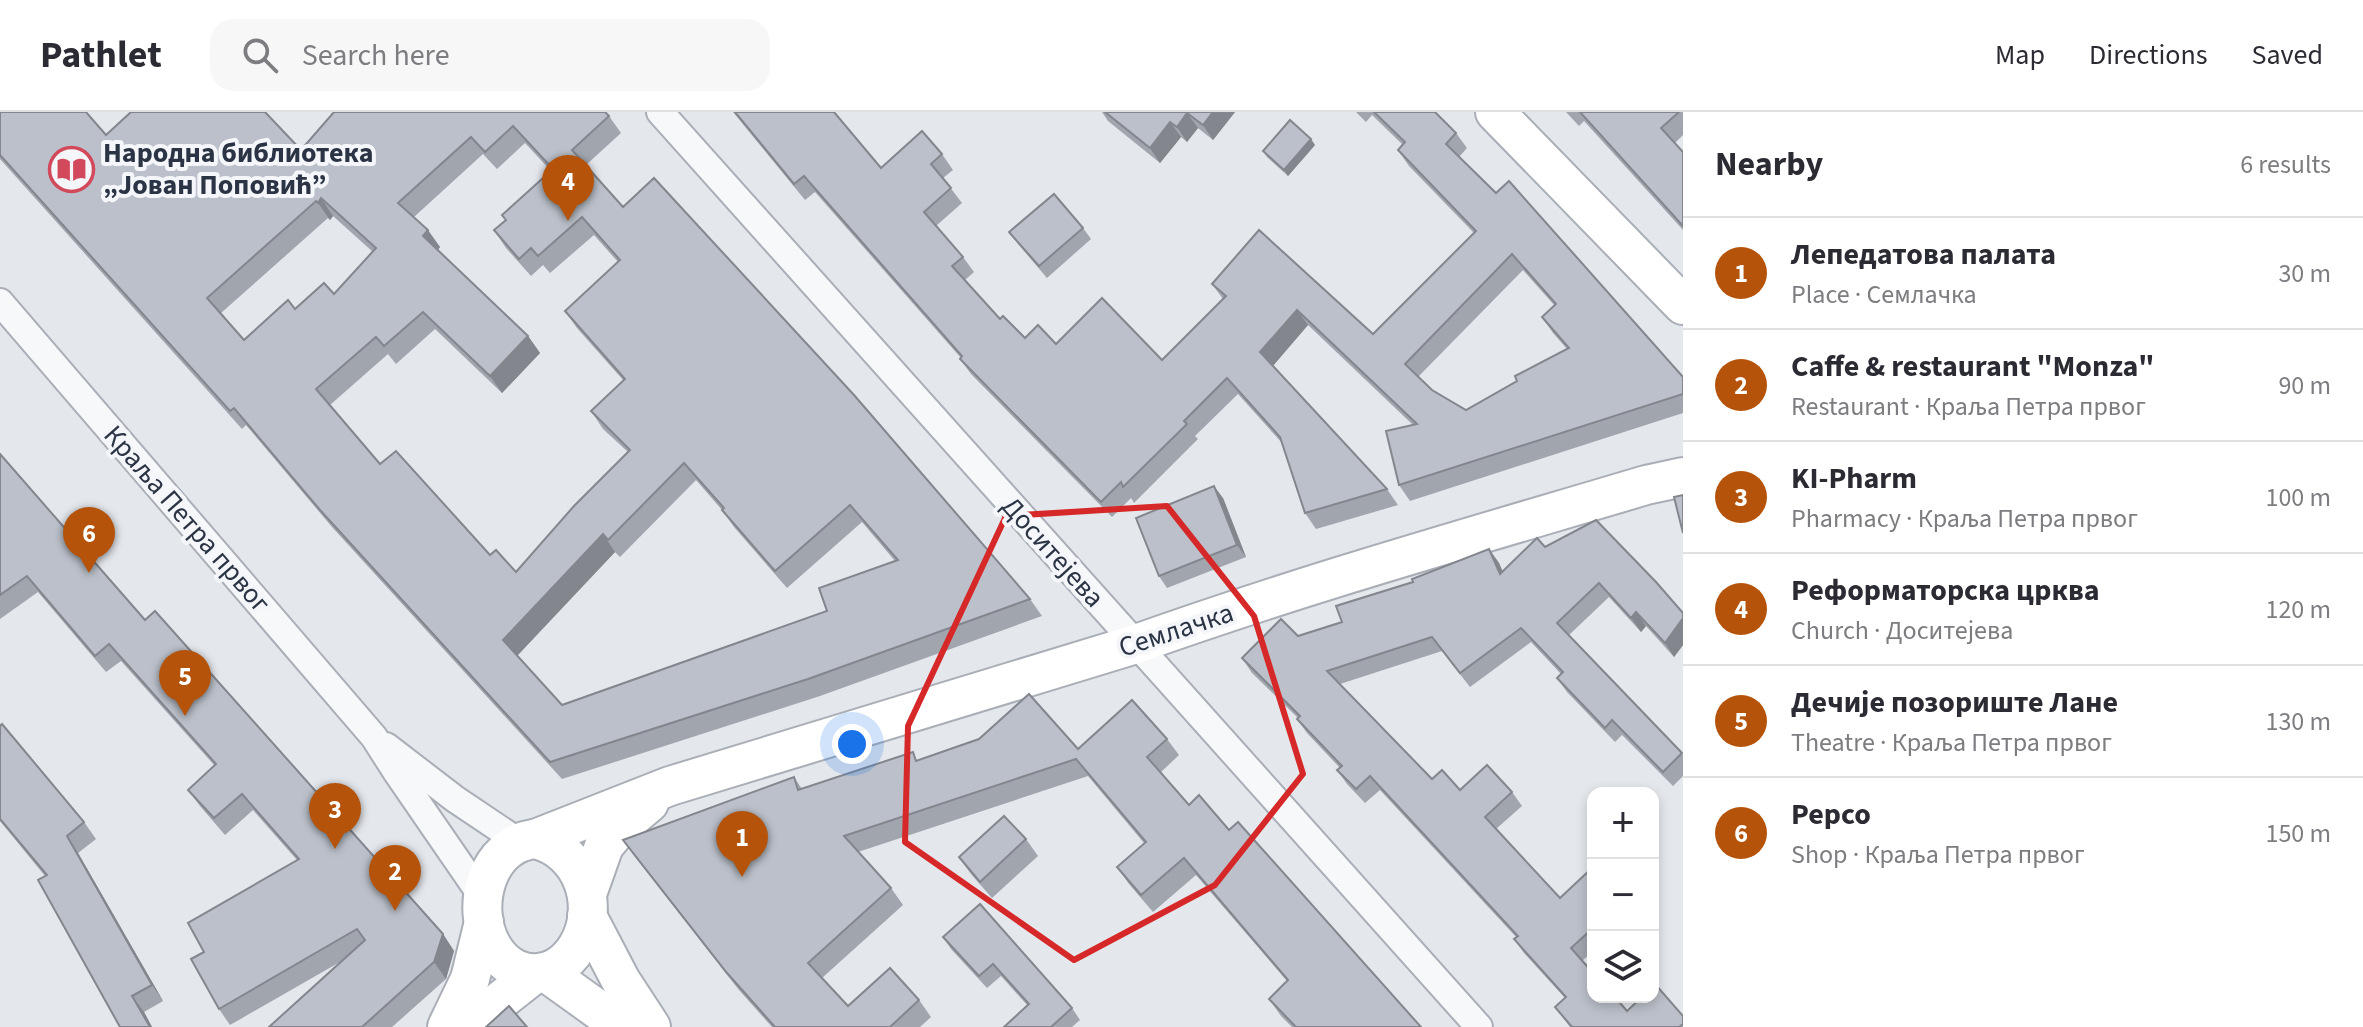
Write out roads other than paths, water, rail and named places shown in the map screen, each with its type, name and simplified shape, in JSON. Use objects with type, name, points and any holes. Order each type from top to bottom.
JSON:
[{"type":"main road","points":[[1495,112],[1683,305]]},
{"type":"main road","name":"Семлачка","points":[[527,841],[670,786],[1136,644],[1397,559],[1646,485],[1683,477]]},
{"type":"main road","name":"Семлачка","points":[[587,905],[604,846],[618,829],[670,786]]},
{"type":"main road","points":[[447,1027],[470,979],[484,910],[484,886],[491,868],[504,852],[527,841],[553,845],[577,868],[587,905],[621,981],[651,1027]]},
{"type":"main road","points":[[467,1027],[540,973],[563,962],[576,948],[585,928],[587,905]]},
{"type":"main road","points":[[484,910],[492,945],[510,965],[524,973],[540,973],[622,1027]]},
{"type":"street","name":"Доситејева","points":[[660,112],[1479,1027]]},
{"type":"street","name":"Краља Петра првог","points":[[0,302],[374,737],[484,910]]},
{"type":"street","name":"Краља Петра првог","points":[[374,737],[455,799],[527,841]]},
{"type":"place","name":"Народна библиотека „Јован Поповић”","points":[[72,169]]},
{"type":"place","name":"Реформаторска црква","points":[[568,221]]},
{"type":"place","name":"Pepco","points":[[89,573]]},
{"type":"place","name":"Дечије позориште Лане","points":[[185,716]]},
{"type":"place","name":"KI-Pharm","points":[[335,849]]},
{"type":"place","name":"Лепедатова палата","points":[[742,877]]},
{"type":"place","name":"Caffe & restaurant \"Monza\"","points":[[395,911]]}]
